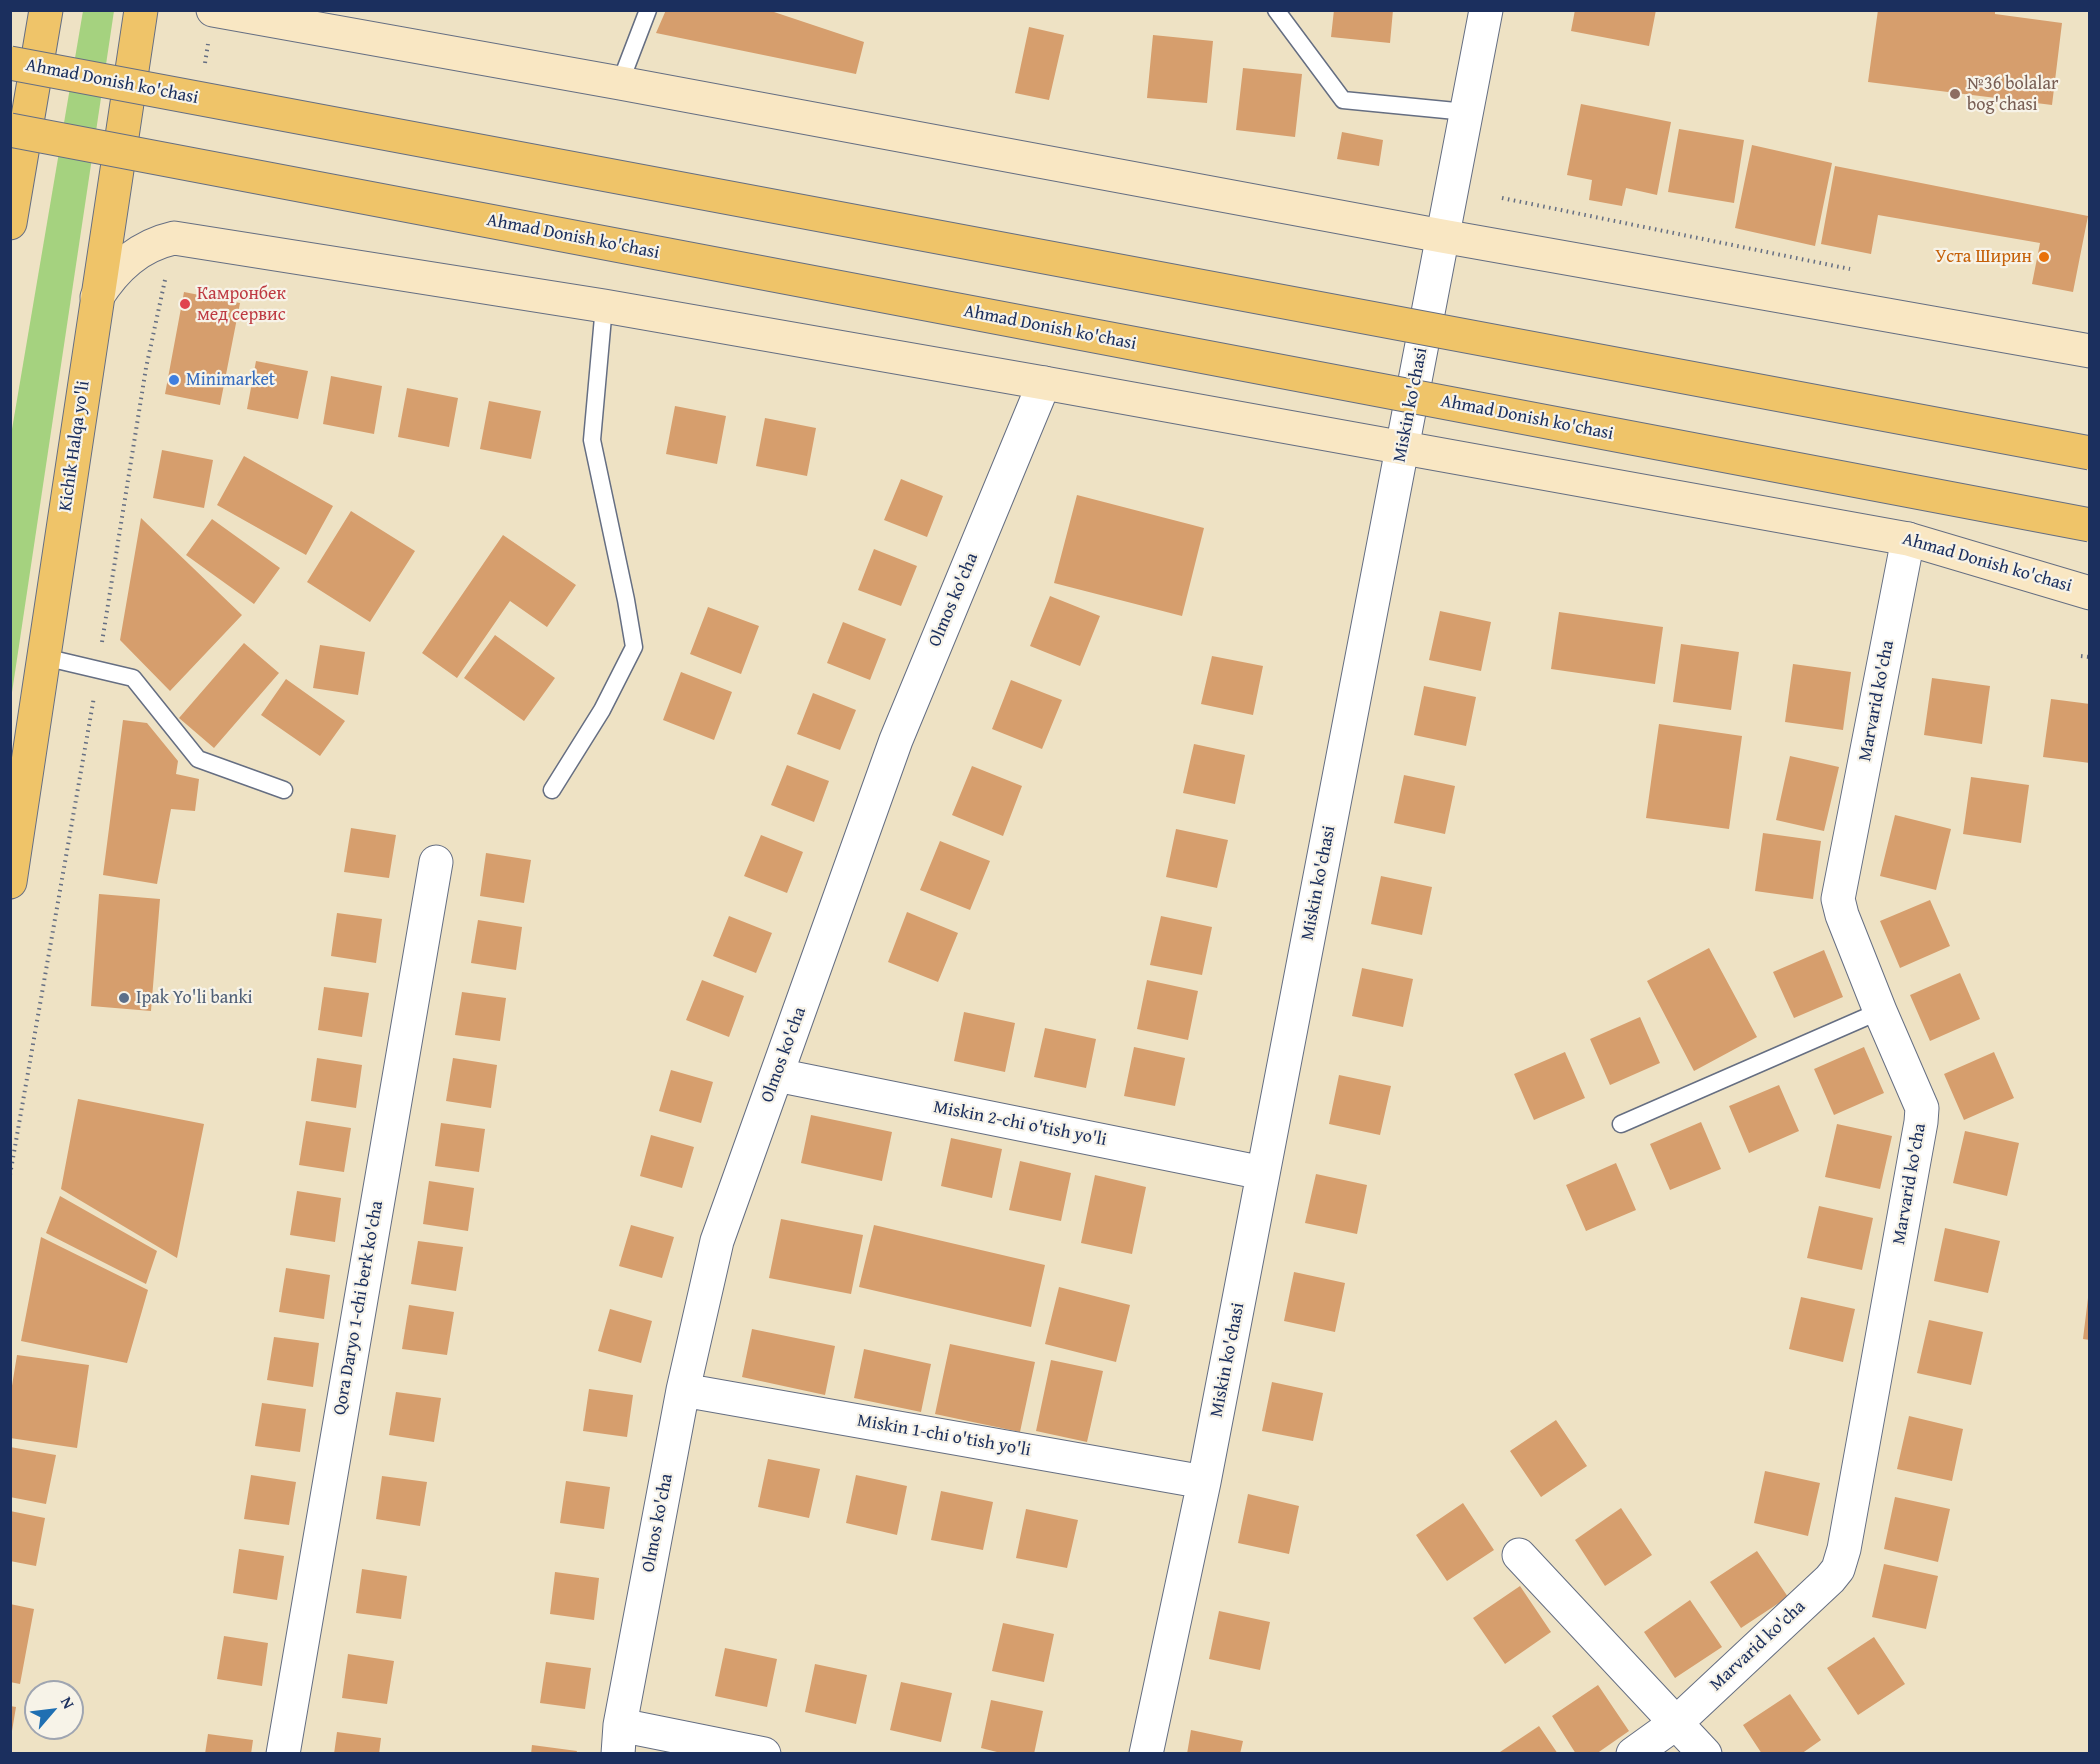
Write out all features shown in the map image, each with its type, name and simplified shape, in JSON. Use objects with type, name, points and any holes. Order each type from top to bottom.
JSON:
[{"type":"main road","points":[[10,223],[46,10]]},
{"type":"main road","name":"Kichik Halqa yo'li","points":[[10,882],[141,10]]},
{"type":"main road","name":"Ahmad Donish ko'chasi","points":[[10,63],[2090,453]]},
{"type":"main road","name":"Ahmad Donish ko'chasi","points":[[10,130],[2090,525]]},
{"type":"street","name":"Miskin ko'chasi","points":[[1146,1754],[1204,1482],[1486,10]]},
{"type":"street","points":[[214,11],[620,83],[1442,236],[2090,351]]},
{"type":"street","name":"Ahmad Donish ko'chasi","points":[[97,297],[114,273],[130,258],[151,245],[174,238],[604,306],[1404,447],[1908,539],[2090,593]]},
{"type":"street","name":"Olmos ko'cha","points":[[619,1739],[683,1390],[717,1241],[896,740],[1044,383]]},
{"type":"street","name":"Marvarid ko'cha","points":[[1633,1754],[1676,1723],[1830,1579],[1838,1569],[1844,1550],[1922,1108],[1880,1011],[1842,915],[1838,898],[1908,539]]},
{"type":"street","name":"Qora Daryo 1-chi berk ko'cha","points":[[283,1754],[436,862]]},
{"type":"street","name":"Miskin 2-chi o'tish yo'li","points":[[777,1075],[1263,1173]]},
{"type":"street","name":"Miskin 1-chi o'tish yo'li","points":[[683,1390],[1204,1482]]},
{"type":"street","points":[[1519,1556],[1705,1754]]},
{"type":"street","points":[[619,1739],[764,1754]]},
{"type":"lane","points":[[620,83],[648,10]]},
{"type":"lane","points":[[1276,10],[1343,100],[1466,112]]},
{"type":"lane","points":[[552,790],[602,710],[634,647],[592,440],[604,306]]},
{"type":"lane","points":[[44,657],[133,678],[198,759],[284,790]]},
{"type":"lane","points":[[1621,1124],[1880,1011]]},
{"type":"path","points":[[204,68],[214,11]]},
{"type":"path","points":[[1502,198],[1858,271]]},
{"type":"path","points":[[10,1175],[98,669],[146,368],[174,238]]},
{"type":"path","points":[[2081,656],[2090,657]]},
{"type":"green space","points":[[83,11],[114,11],[11,699],[11,435]]},
{"type":"building","points":[[666,10],[768,10],[864,42],[856,74],[656,33]]},
{"type":"building","points":[[1334,10],[1393,10],[1390,43],[1331,37]]},
{"type":"building","points":[[1575,10],[1656,10],[1649,46],[1571,31]]},
{"type":"building","points":[[1878,10],[1995,10],[1995,14],[2062,23],[2052,105],[1868,82]]},
{"type":"building","points":[[1029,27],[1064,35],[1049,100],[1015,93]]},
{"type":"building","points":[[1153,35],[1213,41],[1207,103],[1147,98]]},
{"type":"building","points":[[1243,68],[1302,74],[1295,137],[1236,130]]},
{"type":"building","points":[[1581,104],[1671,122],[1657,195],[1626,188],[1622,206],[1589,200],[1592,180],[1567,175]]},
{"type":"building","points":[[1679,129],[1744,140],[1734,203],[1668,192]]},
{"type":"building","points":[[1342,132],[1383,140],[1379,166],[1337,159]]},
{"type":"building","points":[[1752,145],[1832,163],[1815,246],[1735,228]]},
{"type":"building","points":[[1835,166],[2088,216],[2073,292],[2032,284],[2040,243],[1878,215],[1871,254],[1821,244]]},
{"type":"building","points":[[184,292],[240,303],[220,405],[165,394]]},
{"type":"building","points":[[256,361],[308,371],[298,419],[247,409]]},
{"type":"building","points":[[331,376],[382,386],[374,434],[323,424]]},
{"type":"building","points":[[407,388],[458,398],[449,447],[398,437]]},
{"type":"building","points":[[489,401],[541,411],[531,459],[480,449]]},
{"type":"building","points":[[675,406],[726,416],[717,464],[666,454]]},
{"type":"building","points":[[765,418],[816,428],[807,476],[756,466]]},
{"type":"building","points":[[162,450],[213,460],[204,508],[153,498]]},
{"type":"building","points":[[244,456],[333,506],[306,555],[217,505]]},
{"type":"building","points":[[901,479],[943,496],[927,537],[884,520]]},
{"type":"building","points":[[1077,495],[1204,528],[1182,616],[1054,583]]},
{"type":"building","points":[[351,511],[415,551],[370,622],[307,582]]},
{"type":"building","points":[[141,518],[242,615],[170,691],[120,640]]},
{"type":"building","points":[[212,519],[280,568],[254,604],[186,555]]},
{"type":"building","points":[[503,535],[576,585],[547,627],[510,601],[457,678],[422,653]]},
{"type":"building","points":[[874,549],[917,566],[901,606],[858,590]]},
{"type":"building","points":[[1050,596],[1100,616],[1080,666],[1030,646]]},
{"type":"building","points":[[708,607],[759,626],[741,674],[690,654]]},
{"type":"building","points":[[1440,611],[1491,622],[1481,671],[1429,660]]},
{"type":"building","points":[[1559,612],[1663,627],[1655,684],[1551,669]]},
{"type":"building","points":[[843,622],[886,639],[870,680],[827,663]]},
{"type":"building","points":[[495,635],[555,678],[524,721],[464,678]]},
{"type":"building","points":[[244,643],[279,673],[214,748],[179,718]]},
{"type":"building","points":[[1681,644],[1739,652],[1731,710],[1673,702]]},
{"type":"building","points":[[320,645],[365,652],[358,695],[313,688]]},
{"type":"building","points":[[1212,656],[1263,666],[1253,715],[1201,704]]},
{"type":"building","points":[[1793,664],[1851,672],[1843,730],[1785,722]]},
{"type":"building","points":[[681,672],[732,692],[714,740],[663,720]]},
{"type":"building","points":[[1932,678],[1990,686],[1982,744],[1924,735]]},
{"type":"building","points":[[286,679],[345,721],[320,756],[261,715]]},
{"type":"building","points":[[1011,680],[1062,700],[1042,749],[992,729]]},
{"type":"building","points":[[1424,686],[1476,697],[1466,746],[1414,735]]},
{"type":"building","points":[[813,693],[856,710],[840,750],[797,734]]},
{"type":"building","points":[[2051,699],[2090,704],[2090,763],[2043,757]]},
{"type":"building","points":[[123,720],[147,723],[178,761],[176,774],[199,779],[195,811],[171,809],[157,884],[103,875]]},
{"type":"building","points":[[1659,724],[1742,736],[1729,829],[1646,818]]},
{"type":"building","points":[[1194,744],[1245,755],[1235,804],[1183,793]]},
{"type":"building","points":[[1790,756],[1839,767],[1824,831],[1776,820]]},
{"type":"building","points":[[787,765],[829,781],[814,822],[771,805]]},
{"type":"building","points":[[972,766],[1022,786],[1003,836],[952,815]]},
{"type":"building","points":[[1404,775],[1455,786],[1445,834],[1394,823]]},
{"type":"building","points":[[1971,777],[2029,785],[2021,843],[1963,834]]},
{"type":"building","points":[[1895,815],[1951,829],[1936,890],[1880,876]]},
{"type":"building","points":[[351,828],[396,835],[389,878],[344,872]]},
{"type":"building","points":[[1176,829],[1228,840],[1217,888],[1166,877]]},
{"type":"building","points":[[1763,833],[1821,841],[1813,899],[1755,891]]},
{"type":"building","points":[[761,835],[803,852],[787,893],[744,876]]},
{"type":"building","points":[[940,841],[990,861],[970,910],[920,890]]},
{"type":"building","points":[[486,853],[531,860],[524,903],[480,896]]},
{"type":"building","points":[[1381,876],[1432,887],[1422,935],[1371,924]]},
{"type":"building","points":[[99,894],[160,899],[151,1011],[91,1006]]},
{"type":"building","points":[[1930,900],[1950,946],[1900,968],[1880,921]]},
{"type":"building","points":[[907,912],[958,933],[938,982],[888,962]]},
{"type":"building","points":[[337,913],[382,919],[376,963],[331,956]]},
{"type":"building","points":[[729,916],[772,933],[756,973],[713,956]]},
{"type":"building","points":[[1161,916],[1212,927],[1202,975],[1150,965]]},
{"type":"building","points":[[478,920],[522,927],[516,970],[471,963]]},
{"type":"building","points":[[1709,948],[1757,1037],[1694,1071],[1647,981]]},
{"type":"building","points":[[1824,950],[1843,997],[1794,1018],[1773,972]]},
{"type":"building","points":[[1362,968],[1413,979],[1403,1027],[1352,1016]]},
{"type":"building","points":[[1960,973],[1980,1019],[1930,1041],[1910,995]]},
{"type":"building","points":[[702,980],[744,996],[729,1037],[686,1020]]},
{"type":"building","points":[[1147,980],[1198,991],[1188,1040],[1137,1029]]},
{"type":"building","points":[[324,987],[369,993],[362,1037],[318,1030]]},
{"type":"building","points":[[462,992],[506,998],[500,1041],[455,1035]]},
{"type":"building","points":[[964,1012],[1015,1023],[1005,1072],[954,1061]]},
{"type":"building","points":[[1640,1017],[1660,1063],[1610,1085],[1590,1039]]},
{"type":"building","points":[[1045,1028],[1096,1039],[1086,1088],[1034,1077]]},
{"type":"building","points":[[1134,1047],[1185,1058],[1175,1106],[1124,1096]]},
{"type":"building","points":[[1864,1047],[1884,1093],[1834,1115],[1814,1069]]},
{"type":"building","points":[[1565,1052],[1585,1098],[1534,1120],[1514,1074]]},
{"type":"building","points":[[1994,1052],[2014,1098],[1964,1120],[1944,1074]]},
{"type":"building","points":[[317,1058],[362,1065],[356,1108],[311,1101]]},
{"type":"building","points":[[453,1058],[497,1065],[491,1108],[446,1101]]},
{"type":"building","points":[[671,1070],[713,1082],[701,1123],[659,1111]]},
{"type":"building","points":[[1339,1075],[1391,1086],[1380,1135],[1329,1124]]},
{"type":"building","points":[[1779,1085],[1799,1131],[1749,1153],[1729,1106]]},
{"type":"building","points":[[78,1099],[204,1124],[177,1258],[61,1189]]},
{"type":"building","points":[[811,1115],[892,1132],[882,1181],[801,1163]]},
{"type":"building","points":[[306,1121],[351,1128],[344,1172],[299,1165]]},
{"type":"building","points":[[1701,1122],[1721,1169],[1670,1190],[1650,1144]]},
{"type":"building","points":[[441,1123],[485,1129],[479,1172],[435,1166]]},
{"type":"building","points":[[1837,1124],[1892,1136],[1880,1189],[1825,1177]]},
{"type":"building","points":[[1965,1131],[2019,1143],[2007,1196],[1953,1183]]},
{"type":"building","points":[[651,1135],[694,1147],[682,1188],[640,1176]]},
{"type":"building","points":[[951,1138],[1002,1149],[992,1198],[941,1186]]},
{"type":"building","points":[[1020,1161],[1071,1173],[1061,1221],[1009,1210]]},
{"type":"building","points":[[1616,1163],[1636,1210],[1586,1231],[1566,1185]]},
{"type":"building","points":[[1316,1174],[1367,1185],[1357,1234],[1305,1223]]},
{"type":"building","points":[[1095,1175],[1146,1187],[1132,1254],[1081,1243]]},
{"type":"building","points":[[429,1181],[474,1188],[468,1231],[423,1224]]},
{"type":"building","points":[[297,1191],[341,1198],[335,1242],[290,1235]]},
{"type":"building","points":[[60,1196],[157,1251],[146,1284],[46,1233]]},
{"type":"building","points":[[1819,1206],[1873,1218],[1862,1270],[1807,1258]]},
{"type":"building","points":[[781,1219],[863,1235],[851,1294],[769,1278]]},
{"type":"building","points":[[631,1225],[674,1237],[662,1278],[619,1266]]},
{"type":"building","points":[[874,1225],[1045,1265],[1031,1327],[859,1287]]},
{"type":"building","points":[[1945,1228],[2000,1241],[1988,1293],[1934,1281]]},
{"type":"building","points":[[41,1237],[148,1290],[127,1363],[21,1341]]},
{"type":"building","points":[[418,1241],[463,1247],[456,1291],[411,1284]]},
{"type":"building","points":[[286,1268],[330,1275],[324,1319],[279,1312]]},
{"type":"building","points":[[1294,1272],[1345,1283],[1335,1332],[1284,1321]]},
{"type":"building","points":[[1059,1287],[1130,1305],[1116,1362],[1045,1344]]},
{"type":"building","points":[[1801,1297],[1855,1309],[1843,1362],[1789,1349]]},
{"type":"building","points":[[2088,1298],[2090,1298],[2090,1340],[2083,1339]]},
{"type":"building","points":[[409,1305],[454,1312],[447,1355],[402,1349]]},
{"type":"building","points":[[610,1309],[652,1321],[641,1363],[598,1351]]},
{"type":"building","points":[[1929,1320],[1983,1332],[1971,1385],[1917,1373]]},
{"type":"building","points":[[752,1329],[835,1346],[825,1395],[742,1377]]},
{"type":"building","points":[[274,1337],[319,1343],[313,1387],[267,1380]]},
{"type":"building","points":[[950,1344],[1035,1362],[1020,1432],[935,1414]]},
{"type":"building","points":[[864,1349],[931,1364],[921,1412],[854,1398]]},
{"type":"building","points":[[17,1355],[89,1365],[77,1448],[10,1438],[10,1398]]},
{"type":"building","points":[[1051,1360],[1103,1371],[1087,1442],[1036,1431]]},
{"type":"building","points":[[1272,1382],[1323,1393],[1313,1441],[1262,1431]]},
{"type":"building","points":[[589,1389],[633,1395],[627,1437],[583,1431]]},
{"type":"building","points":[[396,1392],[441,1398],[434,1442],[389,1435]]},
{"type":"building","points":[[262,1403],[306,1409],[300,1452],[255,1446]]},
{"type":"building","points":[[1909,1416],[1963,1429],[1952,1481],[1897,1469]]},
{"type":"building","points":[[1556,1420],[1587,1466],[1541,1497],[1510,1451]]},
{"type":"building","points":[[10,1447],[56,1455],[46,1504],[10,1497]]},
{"type":"building","points":[[768,1459],[820,1469],[809,1518],[758,1507]]},
{"type":"building","points":[[1765,1471],[1820,1483],[1808,1536],[1754,1523]]},
{"type":"building","points":[[251,1475],[296,1482],[289,1525],[244,1519]]},
{"type":"building","points":[[856,1475],[907,1486],[897,1535],[846,1523]]},
{"type":"building","points":[[382,1476],[427,1482],[420,1526],[376,1519]]},
{"type":"building","points":[[566,1481],[610,1487],[604,1529],[560,1523]]},
{"type":"building","points":[[941,1491],[993,1502],[983,1550],[931,1540]]},
{"type":"building","points":[[1248,1494],[1299,1506],[1289,1554],[1238,1543]]},
{"type":"building","points":[[1895,1497],[1950,1509],[1938,1562],[1884,1549]]},
{"type":"building","points":[[1463,1503],[1494,1550],[1447,1581],[1416,1535]]},
{"type":"building","points":[[1621,1508],[1652,1555],[1605,1586],[1575,1540]]},
{"type":"building","points":[[1026,1509],[1078,1520],[1067,1568],[1016,1558]]},
{"type":"building","points":[[10,1511],[45,1518],[36,1566],[10,1561]]},
{"type":"building","points":[[239,1549],[284,1556],[277,1600],[233,1593]]},
{"type":"building","points":[[1757,1551],[1788,1597],[1741,1628],[1710,1582]]},
{"type":"building","points":[[1884,1564],[1938,1576],[1926,1629],[1872,1617]]},
{"type":"building","points":[[362,1569],[407,1576],[401,1619],[356,1613]]},
{"type":"building","points":[[555,1572],[599,1578],[594,1620],[550,1614]]},
{"type":"building","points":[[1520,1586],[1551,1632],[1505,1664],[1473,1618]]},
{"type":"building","points":[[1690,1600],[1722,1647],[1675,1678],[1644,1632]]},
{"type":"building","points":[[10,1604],[34,1609],[20,1684],[10,1682]]},
{"type":"building","points":[[1219,1611],[1270,1622],[1260,1670],[1209,1659]]},
{"type":"building","points":[[1003,1623],[1054,1634],[1044,1682],[992,1671]]},
{"type":"building","points":[[224,1636],[268,1643],[262,1686],[217,1679]]},
{"type":"building","points":[[1874,1637],[1905,1684],[1858,1715],[1827,1668]]},
{"type":"building","points":[[725,1648],[777,1659],[767,1707],[715,1696]]},
{"type":"building","points":[[348,1654],[394,1661],[387,1704],[342,1698]]},
{"type":"building","points":[[546,1662],[591,1668],[585,1709],[540,1703]]},
{"type":"building","points":[[815,1664],[867,1675],[856,1724],[805,1712]]},
{"type":"building","points":[[901,1682],[952,1693],[941,1742],[890,1730]]},
{"type":"building","points":[[1598,1685],[1629,1731],[1596,1754],[1576,1754],[1552,1716]]},
{"type":"building","points":[[1790,1694],[1821,1740],[1801,1754],[1762,1754],[1743,1725]]},
{"type":"building","points":[[991,1700],[1043,1711],[1034,1754],[1005,1754],[981,1748]]},
{"type":"building","points":[[10,1706],[16,1707],[12,1731],[10,1731]]},
{"type":"building","points":[[1539,1726],[1558,1754],[1497,1754]]},
{"type":"building","points":[[1191,1730],[1243,1741],[1240,1754],[1187,1754]]},
{"type":"building","points":[[337,1732],[381,1738],[379,1754],[334,1754]]},
{"type":"building","points":[[208,1734],[253,1740],[251,1754],[205,1754]]},
{"type":"building","points":[[532,1745],[577,1751],[576,1754],[531,1754]]},
{"type":"place","name":"№36 bolalar bog'chasi","points":[[1955,94]]},
{"type":"place","name":"Уста Ширин","points":[[2044,257]]},
{"type":"place","name":"Камронбек мед сервис","points":[[185,304]]},
{"type":"place","name":"Minimarket","points":[[174,380]]},
{"type":"place","name":"Ipak Yo'li banki","points":[[124,998]]}]
